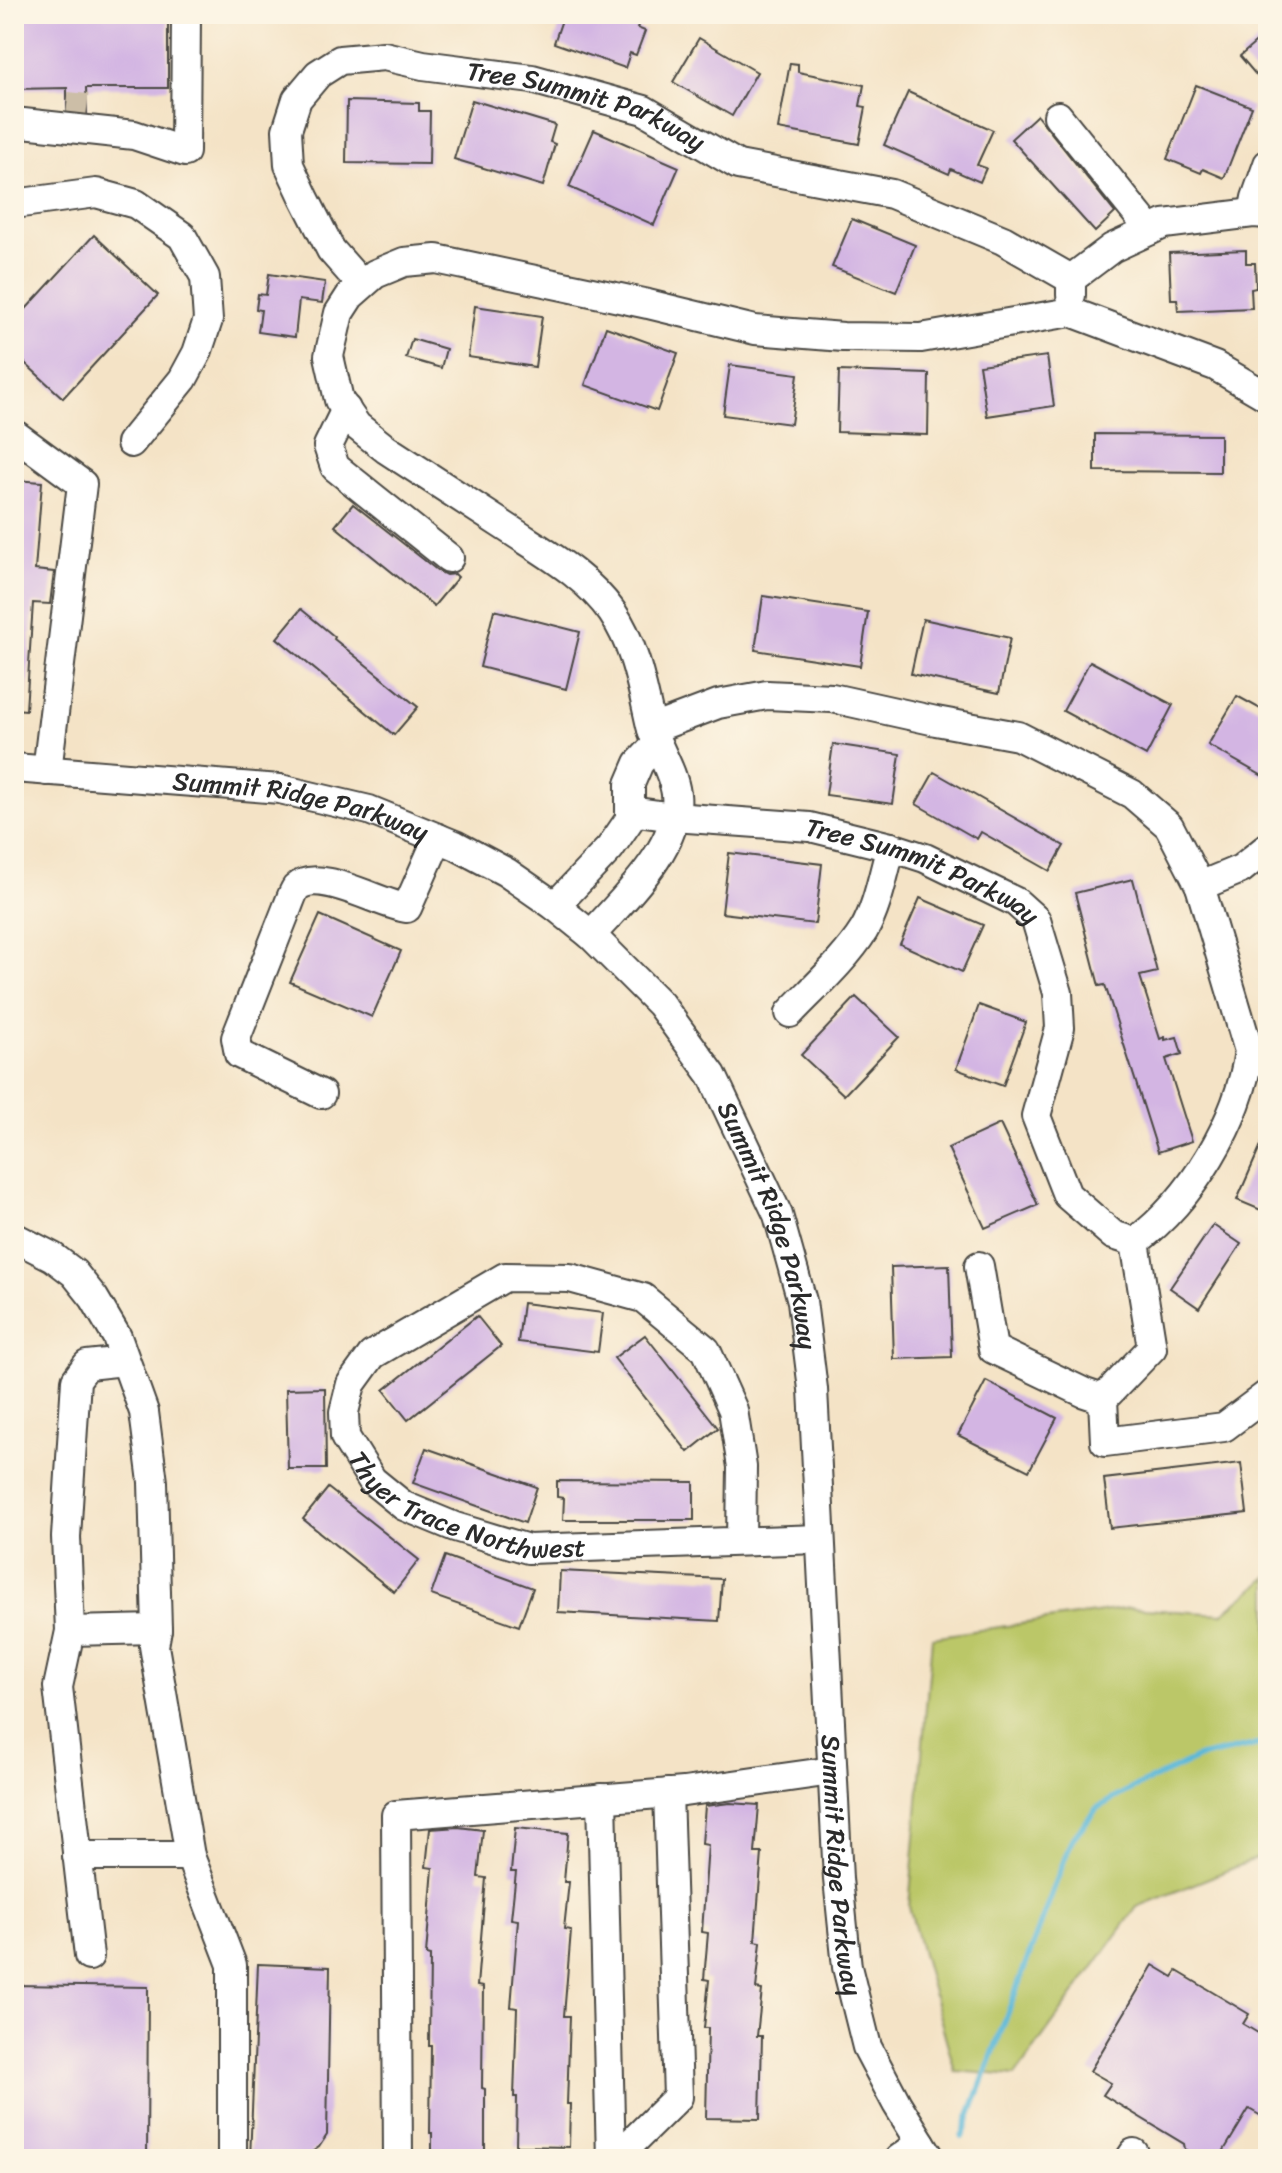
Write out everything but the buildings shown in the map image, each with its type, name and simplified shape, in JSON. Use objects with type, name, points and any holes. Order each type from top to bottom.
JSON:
[{"type":"street","points":[[14,122],[77,118],[185,152],[186,14]]},
{"type":"street","name":"Tree Summit Parkway","points":[[361,284],[331,250],[299,186],[289,165],[287,130],[297,99],[318,74],[340,60],[384,56],[423,65],[532,79],[644,110],[738,165],[892,194],[1003,240],[1071,279]]},
{"type":"street","points":[[1058,116],[1150,230]]},
{"type":"street","points":[[1071,312],[1071,279],[1112,248],[1164,224],[1261,214],[1256,198],[1268,164]]},
{"type":"street","points":[[14,204],[96,193],[136,204],[182,236],[205,277],[208,320],[197,353],[183,379],[131,443]]},
{"type":"street","points":[[591,935],[646,873],[668,837],[674,817],[676,794],[668,766],[654,737],[632,649],[612,612],[579,575],[386,449],[357,426],[339,400],[329,356],[339,313],[361,284],[375,274],[404,262],[436,259],[755,330],[843,337],[921,338],[1071,312],[1215,366],[1268,397]]},
{"type":"street","points":[[346,409],[328,446],[335,467],[449,558]]},
{"type":"street","points":[[14,434],[82,484],[47,771]]},
{"type":"street","points":[[555,906],[610,848],[630,819],[630,784],[654,737],[718,704],[767,695],[832,698],[1018,736],[1132,794],[1169,826],[1200,886],[1258,1052],[1229,1120],[1210,1155],[1186,1192],[1157,1225],[1135,1242],[1152,1348],[1103,1399],[1105,1442],[1224,1427],[1268,1394]]},
{"type":"street","name":"Summit Ridge Parkway","points":[[14,768],[280,789],[369,810],[438,838],[506,872],[591,935],[660,1004],[712,1075],[778,1215],[802,1301],[813,1389],[838,1879],[847,1967],[867,2047],[897,2104],[917,2154]]},
{"type":"street","name":"Tree Summit Parkway","points":[[630,811],[810,827],[925,858],[1016,902],[1036,920],[1058,993],[1060,1028],[1036,1116],[1067,1195],[1113,1235],[1135,1242]]},
{"type":"street","points":[[321,1094],[239,1054],[236,1038],[288,906],[297,888],[312,880],[325,880],[407,908],[438,838]]},
{"type":"street","points":[[790,1013],[842,958],[864,929],[891,847]]},
{"type":"street","points":[[1200,886],[1241,869],[1268,847]]},
{"type":"street","points":[[14,1237],[53,1257],[74,1273],[94,1298],[117,1337],[144,1412],[153,1482],[157,1629],[154,1646],[190,1856],[232,1965],[232,2159]]},
{"type":"street","points":[[979,1266],[993,1349],[1103,1399]]},
{"type":"street","name":"Thyer Trace Northwest","points":[[741,1541],[742,1467],[733,1410],[706,1350],[643,1298],[570,1278],[505,1277],[372,1355],[351,1384],[344,1412],[345,1437],[372,1480],[404,1506],[455,1527],[528,1549],[820,1539]]},
{"type":"street","points":[[89,1956],[58,1687],[70,1631],[66,1537],[76,1380],[87,1365],[125,1361]]},
{"type":"street","points":[[70,1631],[157,1629]]},
{"type":"street","points":[[398,2159],[396,1815],[668,1793],[832,1771]]},
{"type":"street","points":[[613,2159],[678,2097],[668,1793]]},
{"type":"street","points":[[602,1798],[613,2159]]},
{"type":"street","points":[[77,1856],[190,1856]]},
{"type":"green space","points":[[1268,1577],[1268,1854],[1137,1907],[1015,2076],[955,2071],[909,1907],[932,1637],[1129,1608],[1222,1614]]},
{"type":"waterway","points":[[962,2137],[1072,1839],[1097,1808],[1127,1791],[1197,1758],[1268,1742]]},
{"type":"tunnel","points":[[67,106],[87,108]]}]
